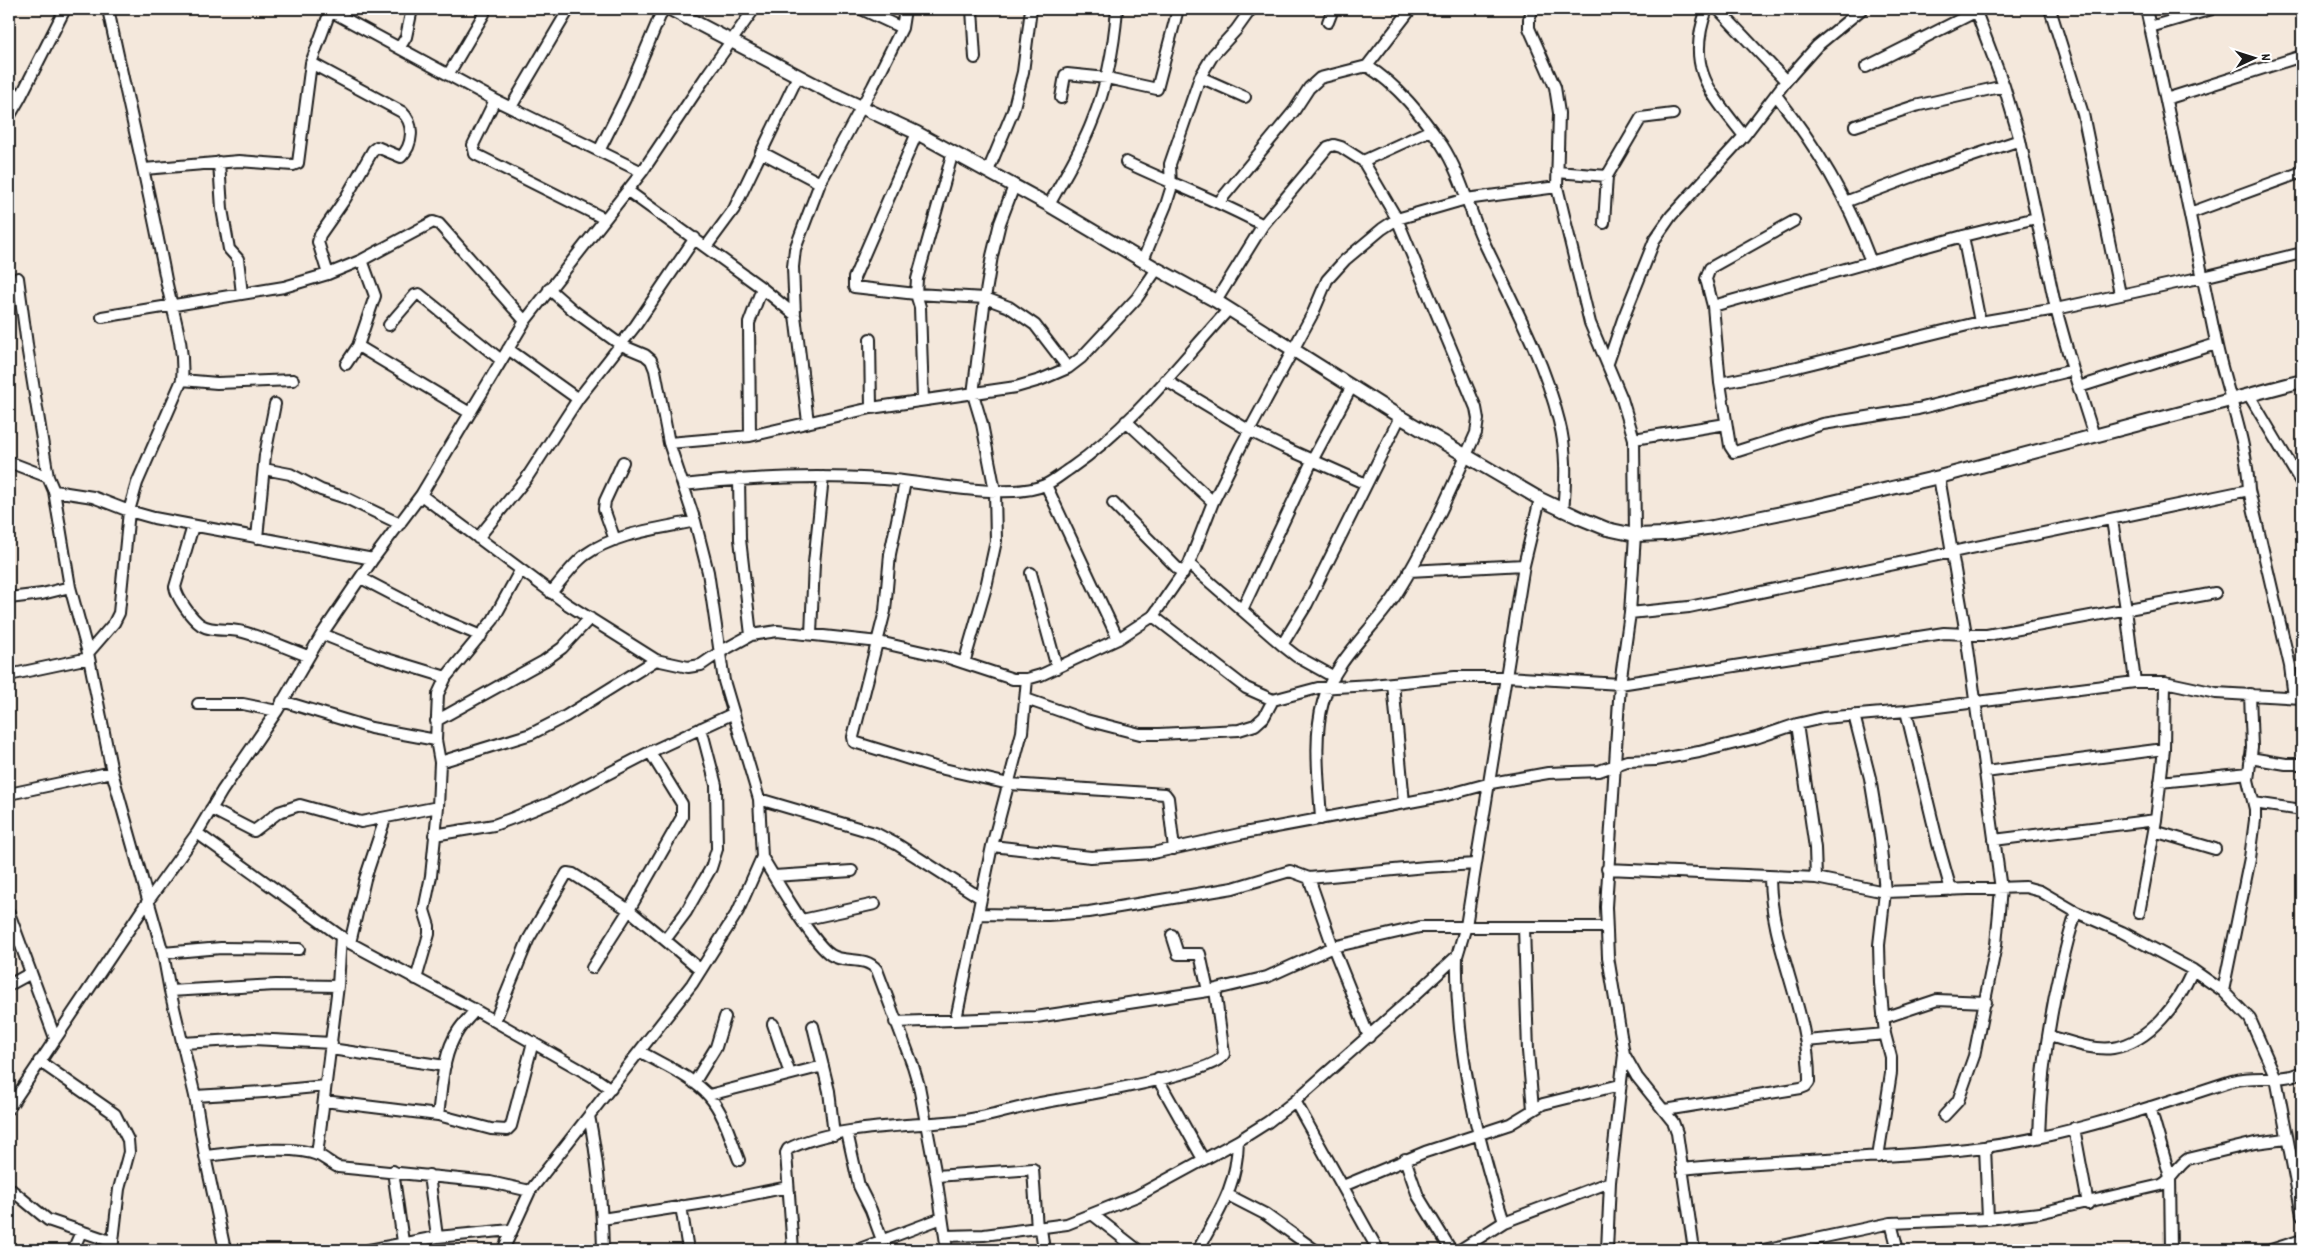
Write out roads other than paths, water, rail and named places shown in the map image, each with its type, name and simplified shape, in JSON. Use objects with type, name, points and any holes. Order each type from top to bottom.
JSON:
[{"type":"street","points":[[9,117],[65,9]]},
{"type":"street","points":[[9,675],[88,655],[114,623],[119,613],[129,512],[137,483],[182,380],[184,362],[182,341],[171,306],[144,169],[108,9]]},
{"type":"street","points":[[144,169],[219,162],[264,161],[293,165],[298,163],[311,63],[330,9],[495,100],[642,172]]},
{"type":"street","points":[[400,47],[406,37],[412,9]]},
{"type":"street","points":[[511,107],[569,9]]},
{"type":"street","points":[[599,151],[625,99],[663,9]]},
{"type":"street","points":[[670,9],[798,76],[917,133],[1049,204],[1157,269],[1216,301],[1400,417],[1467,454],[1540,499],[1563,511],[1607,529],[1635,534],[1665,534],[1713,527],[1811,507],[1939,477],[2302,381]]},
{"type":"street","points":[[9,1108],[148,901],[197,833],[279,706],[322,634],[362,578],[373,559],[421,495],[524,322],[642,172],[754,9]]},
{"type":"street","points":[[861,9],[902,28]]},
{"type":"street","points":[[808,422],[795,315],[793,266],[795,249],[820,182],[902,28],[905,9]]},
{"type":"street","points":[[972,9],[974,58]]},
{"type":"street","points":[[988,171],[1013,111],[1023,72],[1031,9]]},
{"type":"street","points":[[1049,204],[1086,136],[1107,78],[1117,9]]},
{"type":"street","points":[[1061,98],[1065,74],[1107,78],[1154,90],[1159,88],[1178,9]]},
{"type":"street","points":[[1142,260],[1166,205],[1171,183],[1170,164],[1200,77],[1213,55],[1236,30],[1251,9]]},
{"type":"street","points":[[1328,22],[1333,9]]},
{"type":"street","points":[[1219,202],[1314,83],[1320,78],[1334,73],[1367,66],[1411,9]]},
{"type":"street","points":[[1533,9],[1529,19],[1529,28],[1555,87],[1559,113],[1557,187],[1590,323],[1629,416],[1634,439],[1635,534],[1630,613],[1620,684],[1607,869],[1605,927],[1624,1054],[1610,1182],[1607,1250]]},
{"type":"street","points":[[1707,9],[1702,23],[1700,41],[1700,65],[1703,80],[1744,136]]},
{"type":"street","points":[[1718,9],[1786,81]]},
{"type":"street","points":[[1608,363],[1623,319],[1655,239],[1671,216],[1744,136],[1786,81],[1817,46],[1862,9]]},
{"type":"street","points":[[2050,9],[2083,114],[2120,294]]},
{"type":"street","points":[[992,846],[1091,856],[1124,856],[1174,849],[1244,833],[1404,803],[1491,783],[1548,773],[1599,770],[1627,761],[1656,760],[1699,752],[1756,738],[1797,724],[1854,715],[1906,711],[2135,682],[2165,682],[2216,693],[2298,698],[2249,490],[2248,467],[2216,344],[2146,9]]},
{"type":"street","points":[[2150,27],[2212,9]]},
{"type":"street","points":[[1866,67],[1978,10],[2020,140],[2056,309],[2072,370],[2094,436]]},
{"type":"street","points":[[448,75],[484,14]]},
{"type":"street","points":[[2166,99],[2302,56]]},
{"type":"street","points":[[311,63],[402,112],[409,121],[412,136],[401,157],[377,147],[373,150],[345,199],[320,235],[318,242],[328,274]]},
{"type":"street","points":[[1367,66],[1394,86],[1431,130],[1443,147],[1458,175],[1466,199],[1548,383],[1560,421],[1565,451],[1563,511]]},
{"type":"street","points":[[706,247],[734,209],[798,76]]},
{"type":"street","points":[[1200,77],[1245,98]]},
{"type":"street","points":[[1855,126],[1916,106],[2004,86]]},
{"type":"street","points":[[9,88],[20,98]]},
{"type":"street","points":[[1776,95],[1808,136],[1846,202],[1871,262]]},
{"type":"street","points":[[495,100],[473,145],[475,154],[605,220]]},
{"type":"street","points":[[1604,223],[1606,176],[1641,118],[1672,114]]},
{"type":"street","points":[[1363,161],[1431,130]]},
{"type":"street","points":[[917,133],[852,284],[854,286],[916,294],[985,298],[1009,307],[1035,325],[1068,368]]},
{"type":"street","points":[[1846,202],[1922,173],[2020,140]]},
{"type":"street","points":[[1216,301],[1263,225],[1328,147],[1334,145],[1341,147],[1363,161],[1397,219],[1476,408],[1478,419],[1476,433],[1409,571],[1396,594],[1334,677],[1329,687],[1320,713],[1318,770],[1321,819]]},
{"type":"street","points":[[760,152],[820,182]]},
{"type":"street","points":[[923,400],[920,308],[916,294],[921,263],[953,152]]},
{"type":"street","points":[[219,162],[222,209],[229,250],[238,259],[242,294]]},
{"type":"street","points":[[1126,162],[1171,183],[1219,202],[1263,225]]},
{"type":"street","points":[[1557,172],[1606,176]]},
{"type":"street","points":[[2190,213],[2302,172]]},
{"type":"street","points":[[964,662],[994,559],[996,541],[995,491],[982,424],[973,394],[985,298],[1000,223],[1014,186]]},
{"type":"street","points":[[421,495],[551,593],[656,660],[688,667],[701,665],[720,652],[751,636],[766,632],[811,634],[878,642],[964,662],[996,675],[1013,679],[1027,679],[1057,668],[1118,639],[1153,616],[1189,564],[1213,502],[1334,271],[1382,228],[1397,219],[1466,199],[1557,187]]},
{"type":"street","points":[[628,190],[762,288],[795,315]]},
{"type":"street","points":[[1713,306],[1962,236],[2036,218]]},
{"type":"street","points":[[1794,221],[1710,268],[1706,279],[1713,306],[1720,383],[1732,450],[1738,451],[1823,424],[1918,408],[2072,370]]},
{"type":"street","points":[[102,317],[284,288],[328,274],[362,260],[397,243],[428,223],[439,224],[524,322]]},
{"type":"street","points":[[1962,236],[1980,322]]},
{"type":"street","points":[[478,538],[526,479],[578,399],[621,345],[695,238]]},
{"type":"street","points":[[1720,383],[1797,367],[1980,322],[2056,309],[2203,278],[2302,253]]},
{"type":"street","points":[[346,364],[358,346],[375,296],[362,260]]},
{"type":"street","points":[[669,443],[750,436],[871,408],[1016,387],[1068,368],[1081,358],[1123,314],[1157,269]]},
{"type":"street","points":[[18,278],[48,477],[54,491],[70,587],[88,655],[112,772],[163,953],[195,1096],[205,1156],[225,1250]]},
{"type":"street","points":[[750,436],[749,323],[762,288]]},
{"type":"street","points":[[503,1250],[530,1191],[641,1052],[701,970],[738,911],[762,857],[759,798],[732,714],[722,672],[708,572],[695,522],[669,443],[651,360],[645,355],[621,345],[574,311],[549,290]]},
{"type":"street","points":[[389,325],[415,295],[419,294],[501,360]]},
{"type":"street","points":[[683,485],[739,478],[823,477],[905,482],[995,491],[1030,489],[1046,485],[1081,461],[1115,434],[1228,310]]},
{"type":"street","points":[[870,340],[871,408]]},
{"type":"street","points":[[2079,387],[2216,344]]},
{"type":"street","points":[[358,346],[470,413]]},
{"type":"street","points":[[508,349],[578,399]]},
{"type":"street","points":[[182,380],[218,383],[293,380]]},
{"type":"street","points":[[1165,380],[1250,430],[1366,484]]},
{"type":"street","points":[[1242,610],[1313,459],[1352,386]]},
{"type":"street","points":[[2249,395],[2302,484]]},
{"type":"street","points":[[257,538],[264,469],[275,404]]},
{"type":"street","points":[[1282,645],[1307,604],[1400,417]]},
{"type":"street","points":[[1126,421],[1213,502]]},
{"type":"street","points":[[1634,439],[1726,424]]},
{"type":"street","points":[[9,462],[48,477]]},
{"type":"street","points":[[615,540],[604,509],[623,462]]},
{"type":"street","points":[[264,469],[290,474],[321,490],[346,498],[400,524]]},
{"type":"street","points":[[811,634],[814,563],[823,477]]},
{"type":"street","points":[[1939,477],[1966,634],[2001,889],[1996,946],[1974,1056],[1963,1091],[1958,1101],[1944,1116]]},
{"type":"street","points":[[739,478],[742,557],[751,636]]},
{"type":"street","points":[[905,482],[890,554],[885,611],[866,682],[853,737],[854,742],[935,767],[1009,784],[1165,794],[1168,798],[1174,849]]},
{"type":"street","points":[[1046,485],[1118,639]]},
{"type":"street","points":[[1630,613],[1688,607],[2249,490]]},
{"type":"street","points":[[54,491],[93,497],[129,512],[194,526],[373,559]]},
{"type":"street","points":[[1504,1222],[1478,1134],[1466,1082],[1456,986],[1457,956],[1466,926],[1491,783],[1524,565],[1540,499]]},
{"type":"street","points":[[1113,503],[1183,574]]},
{"type":"street","points":[[2112,520],[2135,682]]},
{"type":"street","points":[[551,593],[583,556],[615,540],[695,522]]},
{"type":"street","points":[[194,526],[175,587],[177,594],[200,624],[208,628],[244,632],[308,656]]},
{"type":"street","points":[[1189,564],[1296,656],[1334,677]]},
{"type":"street","points":[[1409,571],[1524,565]]},
{"type":"street","points":[[416,979],[429,934],[429,926],[424,910],[430,883],[438,807],[440,762],[436,740],[436,720],[438,694],[446,677],[493,620],[520,571]]},
{"type":"street","points":[[1031,573],[1057,668]]},
{"type":"street","points":[[362,578],[420,609],[480,636]]},
{"type":"street","points":[[9,598],[42,594],[70,587]]},
{"type":"street","points":[[1153,616],[1191,643],[1246,688],[1273,700],[1311,689],[1447,677],[1507,677],[1620,684],[1944,633],[1987,636],[2215,593]]},
{"type":"street","points":[[436,720],[544,661],[562,648],[590,618]]},
{"type":"street","points":[[322,634],[377,656],[446,677]]},
{"type":"street","points":[[440,762],[531,734],[566,716],[656,660]]},
{"type":"street","points":[[956,1019],[980,898],[1022,732],[1027,679]]},
{"type":"street","points":[[2139,913],[2156,820],[2164,749],[2165,682]]},
{"type":"street","points":[[1393,683],[1404,803]]},
{"type":"street","points":[[2223,991],[2250,858],[2255,820],[2254,803],[2249,791],[2248,773],[2250,758],[2250,694]]},
{"type":"street","points":[[1026,699],[1094,722],[1140,734],[1239,730],[1255,724],[1264,717],[1273,700]]},
{"type":"street","points":[[198,704],[279,706],[371,728],[436,740]]},
{"type":"street","points":[[1906,711],[1951,890]]},
{"type":"street","points":[[434,835],[494,825],[555,801],[650,752],[732,714]]},
{"type":"street","points":[[1854,715],[1873,795],[1880,838],[1885,892],[1879,945],[1883,1018],[1891,1057],[1878,1157]]},
{"type":"street","points":[[1797,724],[1815,848],[1816,878]]},
{"type":"street","points":[[665,940],[686,912],[711,868],[717,849],[716,785],[701,728]]},
{"type":"street","points":[[1985,772],[2164,749]]},
{"type":"street","points":[[592,968],[629,910],[683,812],[682,804],[650,752]]},
{"type":"street","points":[[2250,758],[2302,764]]},
{"type":"street","points":[[9,794],[112,772]]},
{"type":"street","points":[[2160,782],[2248,773]]},
{"type":"street","points":[[759,798],[875,833],[898,845],[980,898]]},
{"type":"street","points":[[2254,803],[2302,810]]},
{"type":"street","points":[[211,809],[254,831],[279,812],[300,805],[354,821],[368,822],[438,807]]},
{"type":"street","points":[[350,943],[365,879],[385,819]]},
{"type":"street","points":[[1994,840],[2156,820]]},
{"type":"street","points":[[2154,831],[2215,849]]},
{"type":"street","points":[[197,833],[350,943],[533,1042],[611,1089]]},
{"type":"street","points":[[762,857],[802,920],[831,955],[867,962],[877,970],[913,1066],[927,1124],[947,1250]]},
{"type":"street","points":[[978,914],[1048,915],[1089,912],[1233,888],[1290,871],[1309,878],[1476,864]]},
{"type":"street","points":[[1607,869],[1770,878],[1816,878],[1885,892],[2025,888],[2040,891],[2076,912],[2122,932],[2193,970],[2223,991],[2250,1019],[2276,1078],[2286,1139],[2302,1215]]},
{"type":"street","points":[[774,876],[852,871]]},
{"type":"street","points":[[495,1021],[528,940],[567,873],[573,874],[629,910],[701,970]]},
{"type":"street","points":[[1309,878],[1333,948],[1369,1037]]},
{"type":"street","points":[[1665,1110],[1806,1086],[1809,1075],[1806,1041],[1770,904],[1770,878]]},
{"type":"street","points":[[802,920],[875,904]]},
{"type":"street","points":[[2039,1137],[2040,1095],[2056,986],[2076,912]]},
{"type":"street","points":[[9,913],[55,1038]]},
{"type":"street","points":[[895,1022],[1036,1017],[1212,991],[1267,978],[1333,948],[1420,927],[1605,927]]},
{"type":"street","points":[[1524,927],[1528,1051],[1533,1109]]},
{"type":"street","points":[[793,1250],[786,1153],[788,1149],[847,1132],[968,1119],[1040,1103],[1119,1089],[1182,1074],[1223,1058],[1224,1054],[1212,991],[1200,954],[1178,954],[1172,935]]},
{"type":"street","points":[[317,1155],[332,1046],[341,936]]},
{"type":"street","points":[[163,953],[221,948],[299,949]]},
{"type":"street","points":[[945,1236],[984,1235],[1067,1224],[1137,1196],[1238,1141],[1268,1122],[1295,1101],[1323,1074],[1369,1037],[1457,956]]},
{"type":"street","points":[[2049,1036],[2100,1048],[2112,1048],[2130,1042],[2155,1025],[2169,1011],[2193,970]]},
{"type":"street","points":[[9,985],[31,973]]},
{"type":"street","points":[[170,991],[276,985],[338,986]]},
{"type":"street","points":[[1883,1018],[1937,1000],[1986,1002]]},
{"type":"street","points":[[438,1115],[445,1066],[451,1043],[458,1030],[475,1010]]},
{"type":"street","points":[[694,1084],[716,1046],[725,1017]]},
{"type":"street","points":[[773,1024],[790,1074]]},
{"type":"street","points":[[813,1026],[823,1066],[834,1135]]},
{"type":"street","points":[[1806,1041],[1885,1034]]},
{"type":"street","points":[[182,1043],[253,1038],[332,1046],[445,1066]]},
{"type":"street","points":[[324,1102],[438,1115],[491,1129],[508,1130],[511,1126],[533,1042]]},
{"type":"street","points":[[641,1052],[709,1095],[715,1104],[739,1160]]},
{"type":"street","points":[[1624,1054],[1637,1077],[1665,1110],[1678,1133],[1694,1250]]},
{"type":"street","points":[[9,1188],[48,1220],[112,1246],[120,1189],[129,1152],[128,1140],[123,1127],[115,1114],[107,1106],[39,1061]]},
{"type":"street","points":[[709,1095],[823,1066]]},
{"type":"street","points":[[1682,1169],[1744,1162],[1878,1157],[1985,1146],[2039,1137],[2074,1128],[2244,1078],[2287,1077],[2302,1072]]},
{"type":"street","points":[[1158,1079],[1203,1159]]},
{"type":"street","points":[[1343,1186],[1405,1159],[1510,1124],[1543,1104],[1620,1085]]},
{"type":"street","points":[[195,1096],[325,1086]]},
{"type":"street","points":[[1295,1101],[1378,1250]]},
{"type":"street","points":[[2150,1107],[2170,1177],[2171,1250]]},
{"type":"street","points":[[589,1116],[594,1139],[602,1219],[603,1250]]},
{"type":"street","points":[[2074,1128],[2088,1204]]},
{"type":"street","points":[[847,1132],[859,1186],[872,1210],[875,1245]]},
{"type":"street","points":[[1763,1250],[1890,1223],[1988,1219],[2040,1213],[2088,1204],[2166,1183],[2188,1159],[2286,1139]]},
{"type":"street","points":[[1198,1250],[1228,1195],[1237,1168],[1238,1141]]},
{"type":"street","points":[[1985,1146],[1988,1219]]},
{"type":"street","points":[[205,1156],[286,1151],[317,1155],[338,1167],[490,1182],[530,1191]]},
{"type":"street","points":[[1405,1159],[1421,1202],[1451,1250]]},
{"type":"street","points":[[936,1176],[1033,1169],[1039,1229],[1044,1250]]},
{"type":"street","points":[[393,1171],[403,1242]]},
{"type":"street","points":[[429,1175],[437,1237]]},
{"type":"street","points":[[1460,1250],[1504,1222],[1610,1182]]},
{"type":"street","points":[[602,1219],[724,1200],[788,1187]]},
{"type":"street","points":[[1228,1195],[1265,1214],[1315,1250]]},
{"type":"street","points":[[682,1206],[688,1250]]},
{"type":"street","points":[[1092,1214],[1138,1250]]},
{"type":"street","points":[[857,1250],[875,1245],[942,1218]]},
{"type":"street","points":[[1890,1223],[1898,1250]]},
{"type":"street","points":[[369,1250],[437,1237],[511,1230]]},
{"type":"street","points":[[72,1250],[81,1232]]},
{"type":"street","points":[[2271,1250],[2299,1244]]}]
